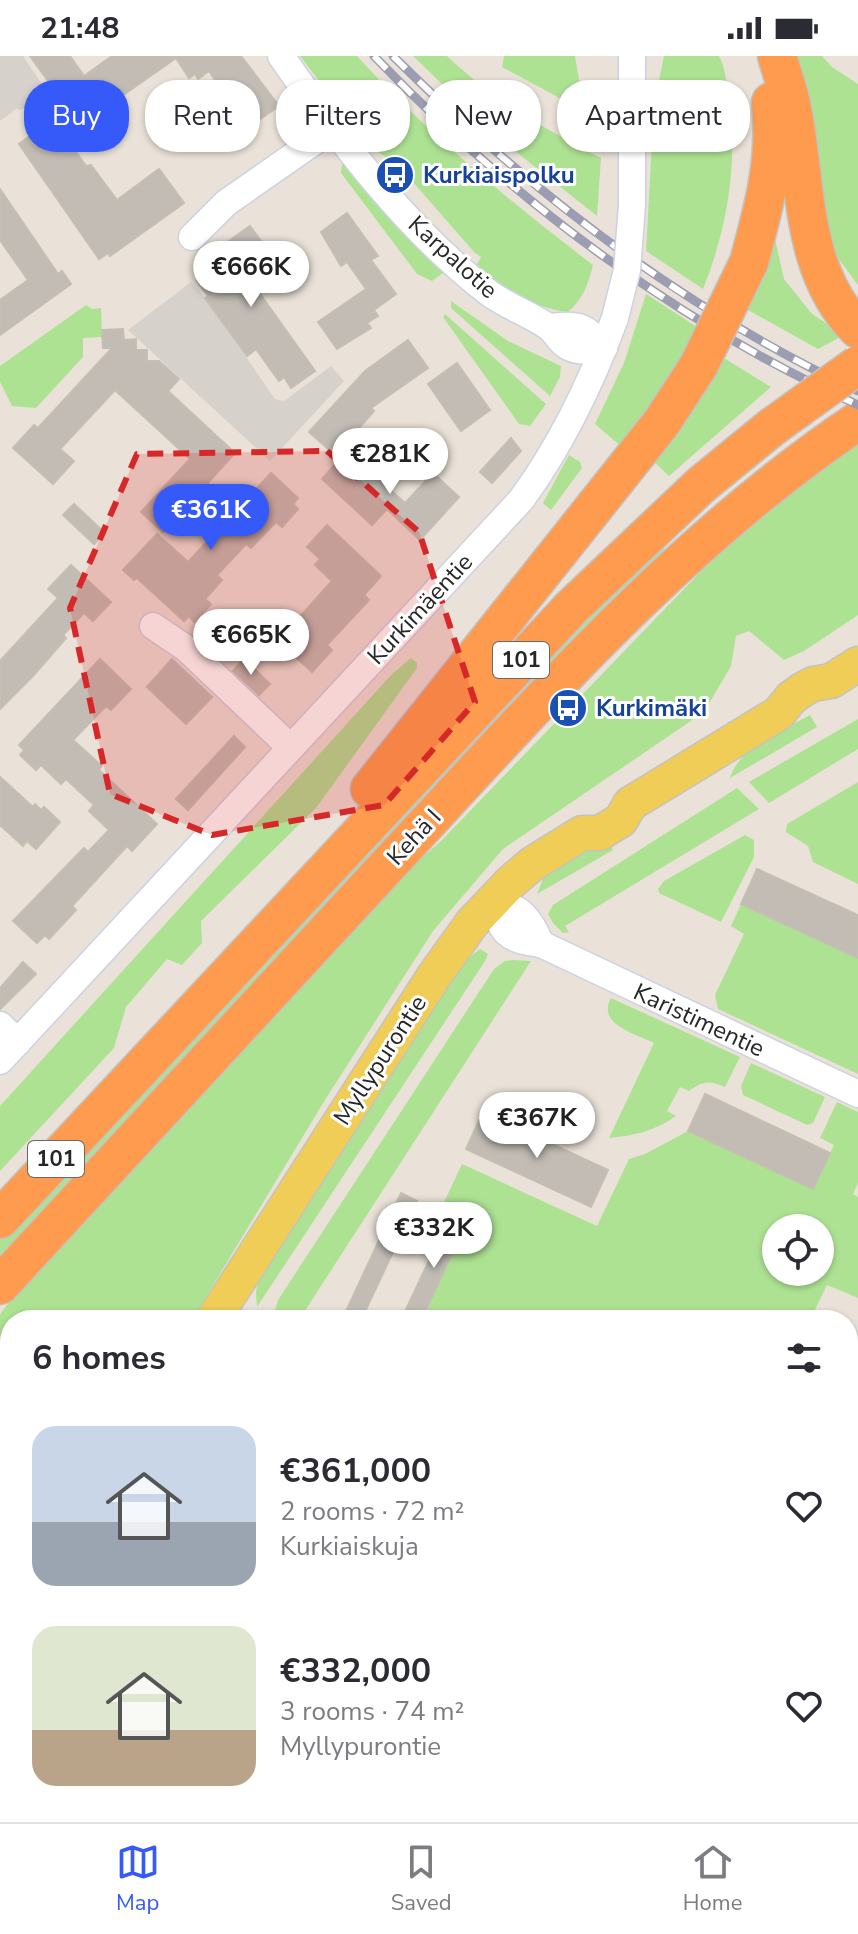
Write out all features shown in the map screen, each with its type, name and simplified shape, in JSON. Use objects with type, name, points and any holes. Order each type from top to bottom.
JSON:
[{"type":"highway","points":[[287,910],[331,839],[662,422],[699,365],[749,262],[768,196],[773,142],[765,56]]},
{"type":"highway","points":[[777,56],[792,108],[814,251],[830,291],[858,329]]},
{"type":"highway","name":"Kehä I","points":[[0,1219],[571,608],[701,485],[772,427],[858,365]]},
{"type":"highway","name":"Kehä I","points":[[0,1285],[499,745],[604,636],[729,517],[816,449],[858,421]]},
{"type":"main road","name":"Myllypurontie","points":[[223,1310],[434,976],[454,946],[493,900],[532,864],[582,833],[591,816],[611,804],[630,804],[779,713],[801,712],[823,697],[845,673]]},
{"type":"street","name":"Karpalotie","points":[[281,56],[298,80]]},
{"type":"street","name":"Kurkimäentie","points":[[0,1061],[9,1033],[290,747],[521,500],[561,443],[604,348],[627,270],[632,205],[632,56]]},
{"type":"street","points":[[192,237],[226,203],[299,152]]},
{"type":"street","name":"Karpalotie","points":[[351,152],[390,198],[455,264],[491,294],[550,327],[564,345],[582,352],[604,348]]},
{"type":"street","points":[[153,626],[187,649],[290,747]]},
{"type":"street","name":"Karistimentie","points":[[493,900],[499,926],[520,941],[541,944],[858,1094]]},
{"type":"highlighted area","points":[[327,451],[419,532],[475,702],[384,805],[212,835],[110,794],[70,608],[137,454]]},
{"type":"green space","points":[[300,56],[357,56],[379,80],[318,80]]},
{"type":"green space","points":[[413,56],[447,56],[474,80],[438,80]]},
{"type":"green space","points":[[504,56],[575,56],[579,80],[557,80],[557,97],[541,88],[541,80],[526,80],[502,67]]},
{"type":"green space","points":[[664,56],[719,56],[726,80],[659,80]]},
{"type":"green space","points":[[790,56],[822,56],[832,67],[858,84],[858,285],[821,235]]},
{"type":"green space","points":[[410,111],[426,126],[426,152],[455,152],[593,265],[578,302],[568,312],[543,306],[507,289],[476,266],[481,257],[398,165],[378,152],[410,152]]},
{"type":"green space","points":[[541,125],[557,134],[557,152],[590,152],[601,158],[597,216],[516,152],[541,152]]},
{"type":"green space","points":[[651,152],[732,152],[725,217],[703,289],[646,251]]},
{"type":"green space","points":[[346,162],[447,270],[432,281],[417,274],[341,173],[342,164]]},
{"type":"green space","points":[[771,222],[784,279],[812,314],[844,335],[818,349],[748,310]]},
{"type":"green space","points":[[646,294],[703,331],[623,448],[595,424],[624,363]]},
{"type":"green space","points":[[451,301],[508,341],[561,366],[560,377],[550,396],[451,308]]},
{"type":"green space","points":[[86,305],[92,309],[101,308],[102,337],[83,338],[83,357],[36,408],[12,406],[0,382],[0,366]]},
{"type":"green space","points":[[445,314],[546,404],[530,426],[519,424],[443,317]]},
{"type":"green space","points":[[724,358],[771,387],[669,476],[648,456]]},
{"type":"green space","points":[[858,444],[858,615],[804,651],[784,660],[749,631],[736,636],[731,666],[704,712],[503,849],[433,931],[325,1100],[198,1310],[3,1310],[369,905],[442,840],[738,533]]},
{"type":"green space","points":[[569,455],[580,462],[582,468],[551,510],[543,503]]},
{"type":"green space","points":[[660,544],[666,551],[0,1262],[0,1237],[411,794]]},
{"type":"green space","points":[[411,658],[417,663],[417,668],[316,808],[201,921],[202,943],[182,965],[167,959],[126,1007],[114,1048],[0,1171],[0,1106],[392,674]]},
{"type":"green space","points":[[810,715],[817,727],[730,778],[735,766],[752,748]]},
{"type":"green space","points":[[858,719],[858,749],[769,803],[749,782]]},
{"type":"green space","points":[[858,782],[858,884],[813,862],[808,846],[786,832],[787,824]]},
{"type":"green space","points":[[737,788],[759,809],[565,926],[569,932],[563,933],[553,923],[548,914],[553,905]]},
{"type":"green space","points":[[745,835],[754,840],[754,857],[721,922],[659,893],[658,889],[664,881]]},
{"type":"green space","points":[[606,836],[613,850],[537,894],[545,873]]},
{"type":"green space","points":[[741,904],[858,958],[858,1074],[718,1009],[715,995],[744,934],[731,926]]},
{"type":"green space","points":[[480,949],[488,954],[485,961],[257,1307],[258,1280],[442,996],[467,959]]},
{"type":"green space","points":[[505,961],[531,961],[305,1310],[275,1310],[278,1300],[494,969]]},
{"type":"green space","points":[[611,998],[740,1057],[725,1087],[702,1083],[689,1091],[680,1087],[667,1111],[676,1116],[644,1132],[609,1138],[654,1043],[614,1022],[608,1007]]},
{"type":"green space","points":[[751,1063],[825,1097],[813,1123],[807,1125],[743,1095],[741,1086]]},
{"type":"green space","points":[[837,1102],[858,1112],[858,1183],[853,1194],[858,1197],[858,1298],[829,1286],[834,1286],[834,1214],[762,1214],[762,1286],[827,1286],[815,1310],[426,1310],[466,1224],[439,1213],[462,1164],[597,1226],[629,1159],[688,1131],[813,1189],[834,1145],[820,1138]]},
{"type":"shaded area","points":[[0,56],[23,56],[39,80],[24,80],[24,108],[16,109],[0,121]]},
{"type":"shaded area","points":[[191,282],[275,399],[284,401],[331,366],[344,381],[270,461],[128,330]]},
{"type":"building","points":[[30,56],[70,56],[84,76],[112,56],[241,56],[259,80],[215,80],[209,71],[198,79],[195,74],[189,78],[176,58],[129,91],[129,80],[47,80]]},
{"type":"building","points":[[260,81],[276,102],[276,108],[260,119]]},
{"type":"building","points":[[25,152],[76,152],[86,166],[91,165],[117,200],[159,169],[184,203],[110,256],[108,253],[99,259]]},
{"type":"building","points":[[0,189],[58,274],[62,271],[71,284],[0,335],[0,300],[28,280],[0,240]]},
{"type":"building","points":[[347,213],[378,256],[371,260],[396,294],[374,310],[378,316],[367,323],[371,328],[337,349],[318,322],[366,289],[347,262],[341,266],[321,232]]},
{"type":"building","points":[[250,226],[267,249],[243,270],[315,371],[291,388],[284,377],[279,381],[256,349],[247,356],[205,298],[208,296],[197,281],[215,267],[208,256]]},
{"type":"building","points":[[123,329],[124,340],[136,339],[136,350],[147,350],[147,361],[159,361],[179,379],[168,391],[235,453],[163,532],[141,512],[190,459],[115,390],[60,449],[74,461],[53,484],[13,448],[34,425],[38,428],[112,348],[103,348],[102,330]]},
{"type":"building","points":[[408,340],[428,368],[371,408],[374,411],[335,455],[309,432],[365,371]]},
{"type":"building","points":[[457,363],[490,410],[461,431],[428,384]]},
{"type":"building","points":[[511,438],[521,451],[492,483],[480,472]]},
{"type":"building","points":[[347,451],[405,503],[433,473],[459,497],[420,540],[387,509],[372,525],[322,479]]},
{"type":"building","points":[[271,473],[298,498],[293,504],[298,509],[282,527],[276,522],[251,548],[246,544],[217,575],[222,580],[205,599],[211,604],[194,622],[189,616],[184,621],[137,578],[134,580],[123,570],[157,534],[188,562]]},
{"type":"building","points":[[74,504],[105,533],[94,544],[63,515]]},
{"type":"building","points":[[327,525],[381,576],[364,595],[369,600],[327,645],[332,650],[312,672],[278,641],[332,581],[315,565],[320,559],[307,547]]},
{"type":"building","points":[[71,565],[111,602],[93,621],[84,613],[63,635],[66,638],[33,676],[0,709],[0,661],[58,598],[48,589]]},
{"type":"building","points":[[100,659],[131,689],[111,710],[106,706],[73,740],[102,766],[99,770],[157,824],[132,851],[127,846],[72,906],[76,910],[49,939],[45,935],[37,943],[13,921],[84,848],[88,852],[109,830],[89,811],[94,805],[66,779],[61,784],[41,765],[36,770],[20,755],[24,750],[19,745]]},
{"type":"building","points":[[172,659],[212,697],[186,724],[147,687]]},
{"type":"building","points":[[244,659],[270,684],[259,695],[233,671]]},
{"type":"building","points":[[234,736],[245,747],[188,810],[176,799]]},
{"type":"building","points":[[0,777],[33,807],[35,804],[41,810],[44,807],[60,822],[36,849],[27,841],[23,846],[0,825]]},
{"type":"building","points":[[757,869],[858,915],[858,958],[741,904]]},
{"type":"building","points":[[23,962],[36,974],[0,1009],[0,988]]},
{"type":"building","points":[[705,1094],[830,1153],[813,1189],[688,1131]]},
{"type":"building","points":[[483,1112],[608,1170],[591,1207],[466,1149]]},
{"type":"building","points":[[401,1193],[417,1201],[366,1310],[347,1310]]},
{"type":"building","points":[[450,1216],[466,1224],[426,1310],[406,1310]]},
{"type":"railway","points":[[374,56],[482,159],[600,253],[725,336],[858,405]]},
{"type":"railway","points":[[393,56],[499,154],[611,244],[731,323],[793,359],[858,391]]},
{"type":"place","name":"Kurkiaispolku","points":[[395,175]]},
{"type":"place","name":"Kurkimäki","points":[[568,708]]}]
